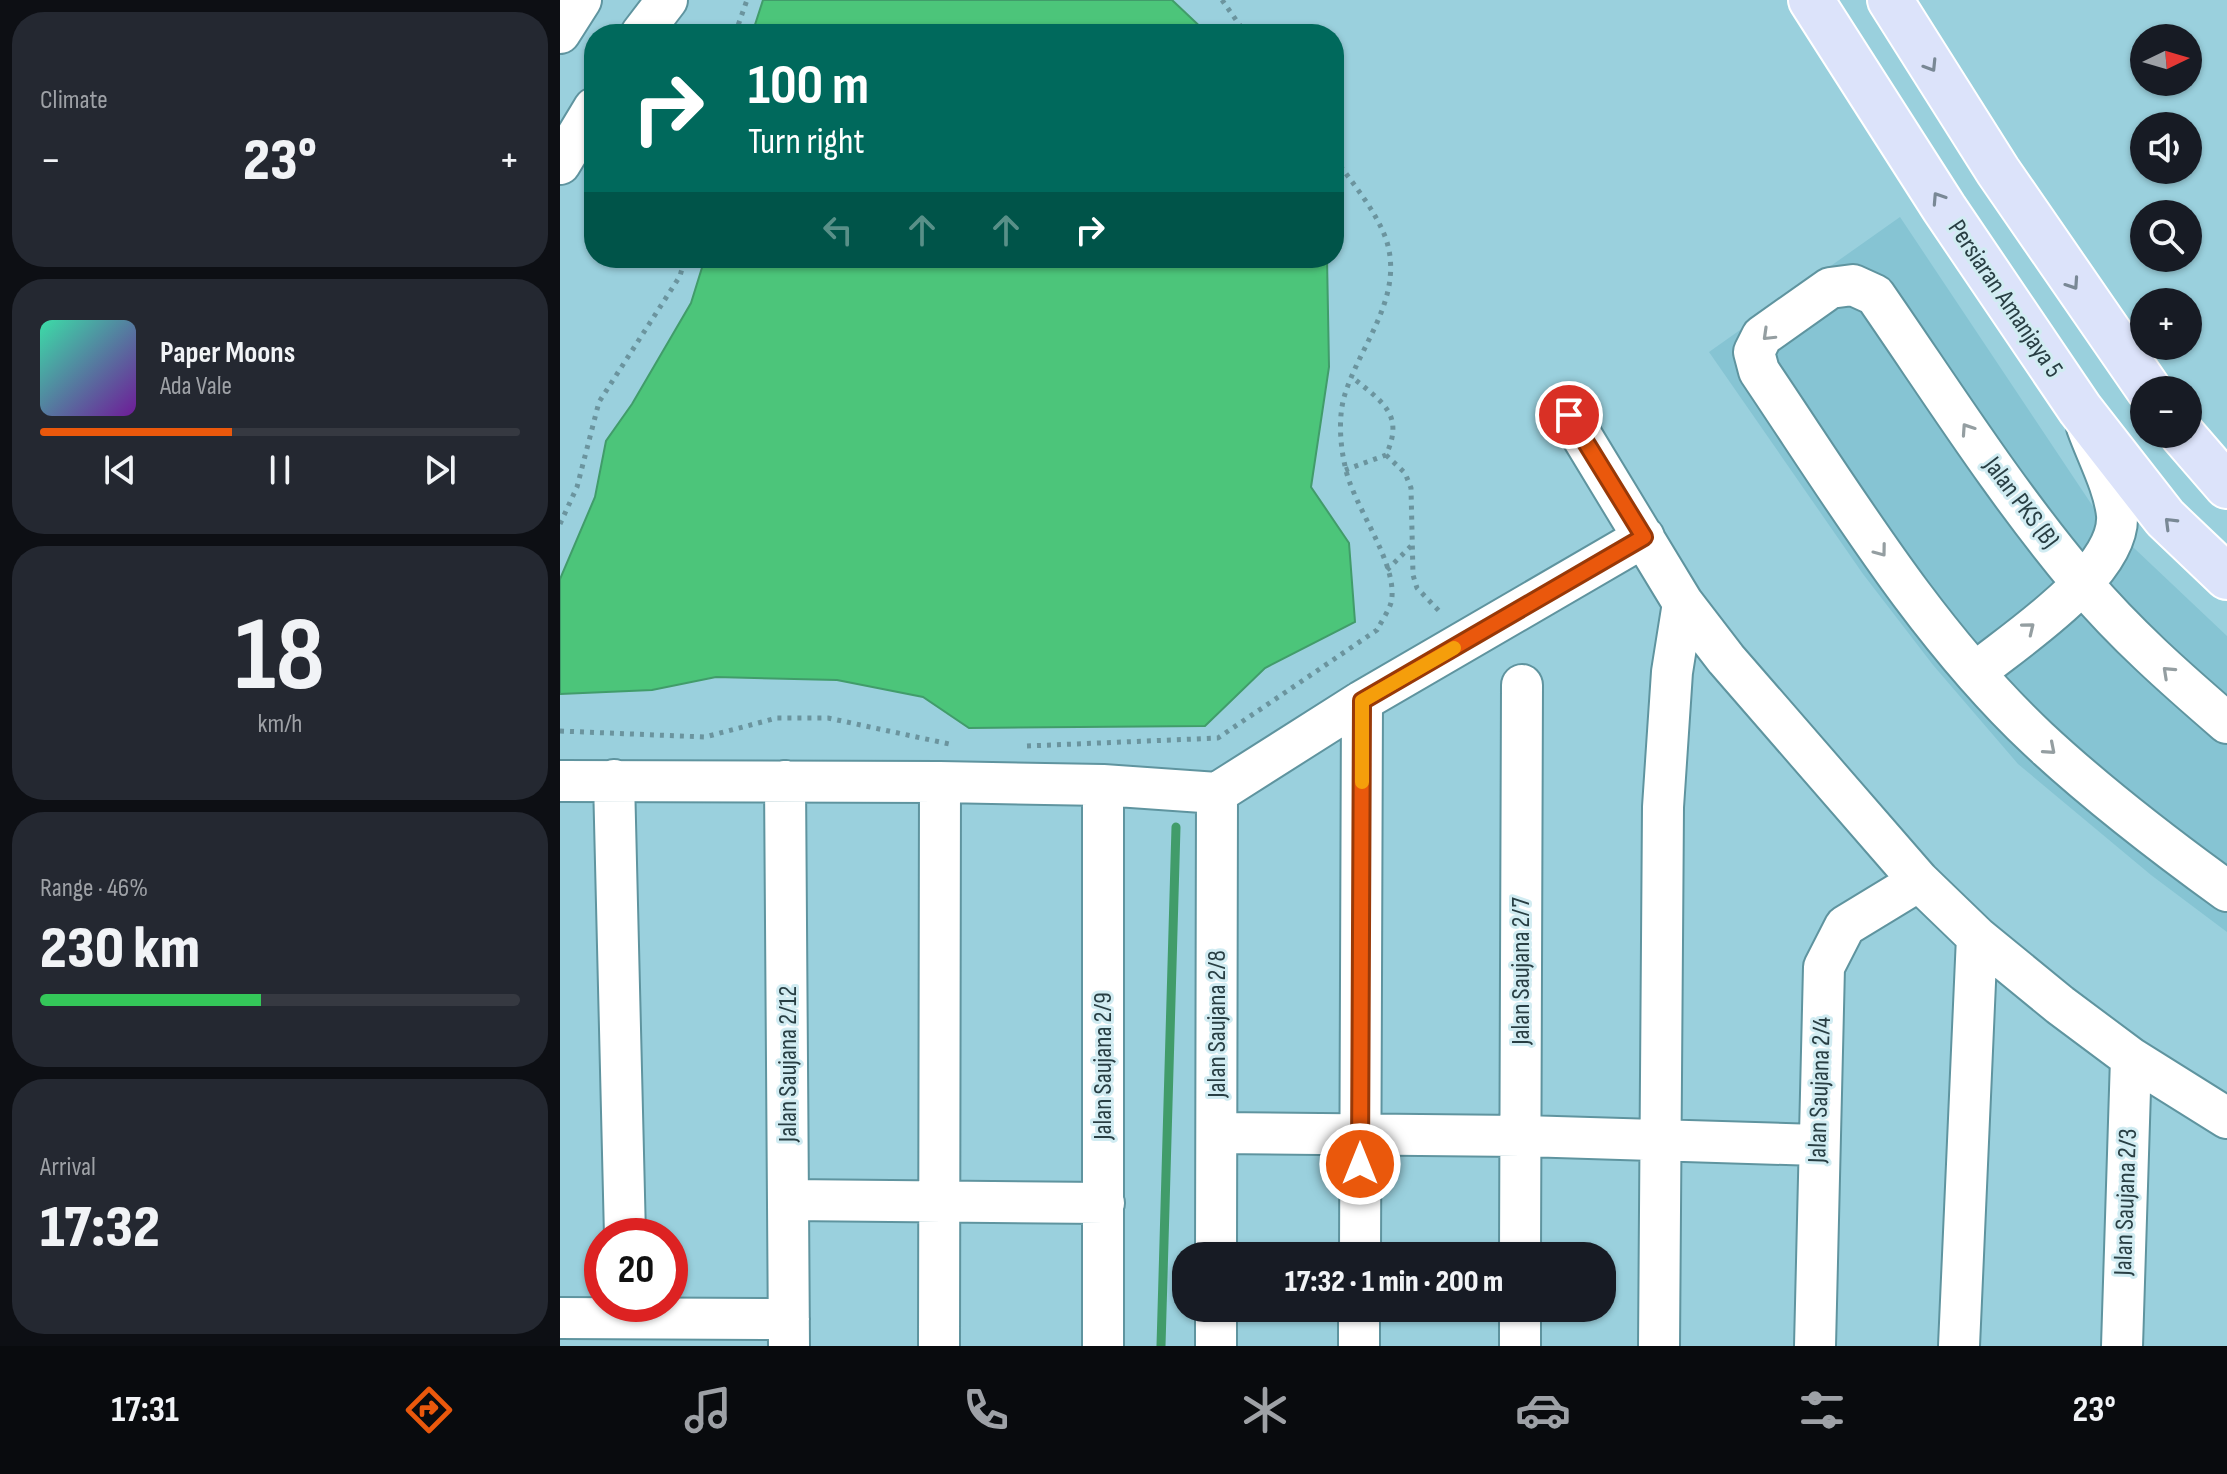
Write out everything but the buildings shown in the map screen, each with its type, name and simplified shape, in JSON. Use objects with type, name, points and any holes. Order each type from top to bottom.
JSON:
[{"type":"main road","name":"Persiaran Amanjaya 5","points":[[1811,0],[1944,208],[2080,409],[2165,518],[2227,577]]},
{"type":"main road","points":[[1890,0],[2006,183],[2139,376]]},
{"type":"main road","points":[[2194,448],[2227,486]]},
{"type":"street","points":[[560,33],[581,0]]},
{"type":"street","points":[[649,24],[667,0]]},
{"type":"street","points":[[560,164],[584,124]]},
{"type":"street","name":"Jalan PKS (B)","points":[[1976,672],[1876,545],[1759,371],[1754,352],[1762,336],[1830,288],[1853,285],[1875,295],[2007,489],[2083,585],[2168,672],[2227,723]]},
{"type":"street","points":[[2080,409],[2117,517],[2108,548],[2083,585],[1976,672],[2037,738],[2172,852],[2227,891]]},
{"type":"street","points":[[1569,415],[1683,603],[1726,659],[1919,881],[1977,937],[2131,1058],[2227,1118]]},
{"type":"street","points":[[560,781],[940,782],[1103,785],[1217,793],[1362,701],[1644,537]]},
{"type":"street","points":[[1659,1346],[1663,807],[1672,672],[1683,603]]},
{"type":"street","name":"Jalan Saujana 2/7","points":[[1520,1242],[1522,685]]},
{"type":"street","points":[[1360,1242],[1362,701]]},
{"type":"street","points":[[614,780],[625,1218]]},
{"type":"street","name":"Jalan Saujana 2/12","points":[[785,781],[789,1332]]},
{"type":"street","points":[[939,1346],[940,782]]},
{"type":"street","name":"Jalan Saujana 2/9","points":[[1103,785],[1103,1346]]},
{"type":"street","name":"Jalan Saujana 2/8","points":[[1216,1242],[1217,793]]},
{"type":"street","name":"Jalan Saujana 2/4","points":[[1815,1346],[1817,1145],[1824,967],[1845,926],[1919,881]]},
{"type":"street","points":[[1959,1346],[1977,937]]},
{"type":"street","name":"Jalan Saujana 2/3","points":[[2122,1346],[2131,1058]]},
{"type":"street","points":[[1217,1133],[1521,1136],[1662,1143],[1817,1145]]},
{"type":"street","points":[[789,1200],[1104,1203]]},
{"type":"street","points":[[560,1318],[584,1315]]},
{"type":"street","points":[[688,1318],[789,1332]]},
{"type":"street","points":[[1216,1322],[1216,1346]]},
{"type":"street","points":[[1359,1322],[1359,1346]]},
{"type":"street","points":[[1520,1322],[1520,1346]]},
{"type":"path","points":[[739,24],[747,0]]},
{"type":"path","points":[[1222,0],[1239,24]]},
{"type":"path","points":[[1231,13],[1232,0]]},
{"type":"path","points":[[1015,746],[1218,738],[1377,630],[1391,602],[1387,570],[1345,470],[1340,442],[1344,395],[1384,307],[1391,274],[1386,241],[1372,209],[1344,171]]},
{"type":"path","points":[[560,524],[577,487],[599,402],[682,268]]},
{"type":"path","points":[[1345,470],[1386,455],[1394,438],[1388,407],[1352,377]]},
{"type":"path","points":[[1386,455],[1405,473],[1411,488],[1412,545],[1417,588],[1470,638]]},
{"type":"path","points":[[1387,570],[1412,545]]},
{"type":"path","points":[[560,731],[705,737],[777,718],[828,718],[968,748]]},
{"type":"shaded area","points":[[763,0],[1172,0],[1197,24],[755,24]]},
{"type":"shaded area","points":[[1900,217],[2098,514],[2227,636],[2227,932],[2151,875],[2018,764],[1933,665],[1863,574],[1709,352]]},
{"type":"shaded area","points":[[702,268],[1327,268],[1329,367],[1311,487],[1349,543],[1355,622],[1265,668],[1205,726],[969,728],[923,697],[837,680],[716,677],[652,690],[560,694],[560,579],[595,497],[606,441],[632,404],[691,303]]},
{"type":"waterway","points":[[1161,1346],[1176,827]]},
{"type":"slow traffic","points":[[1362,782],[1362,701],[1454,648]]},
{"type":"route","points":[[1360,1164],[1362,701],[1644,537],[1569,415]]}]
